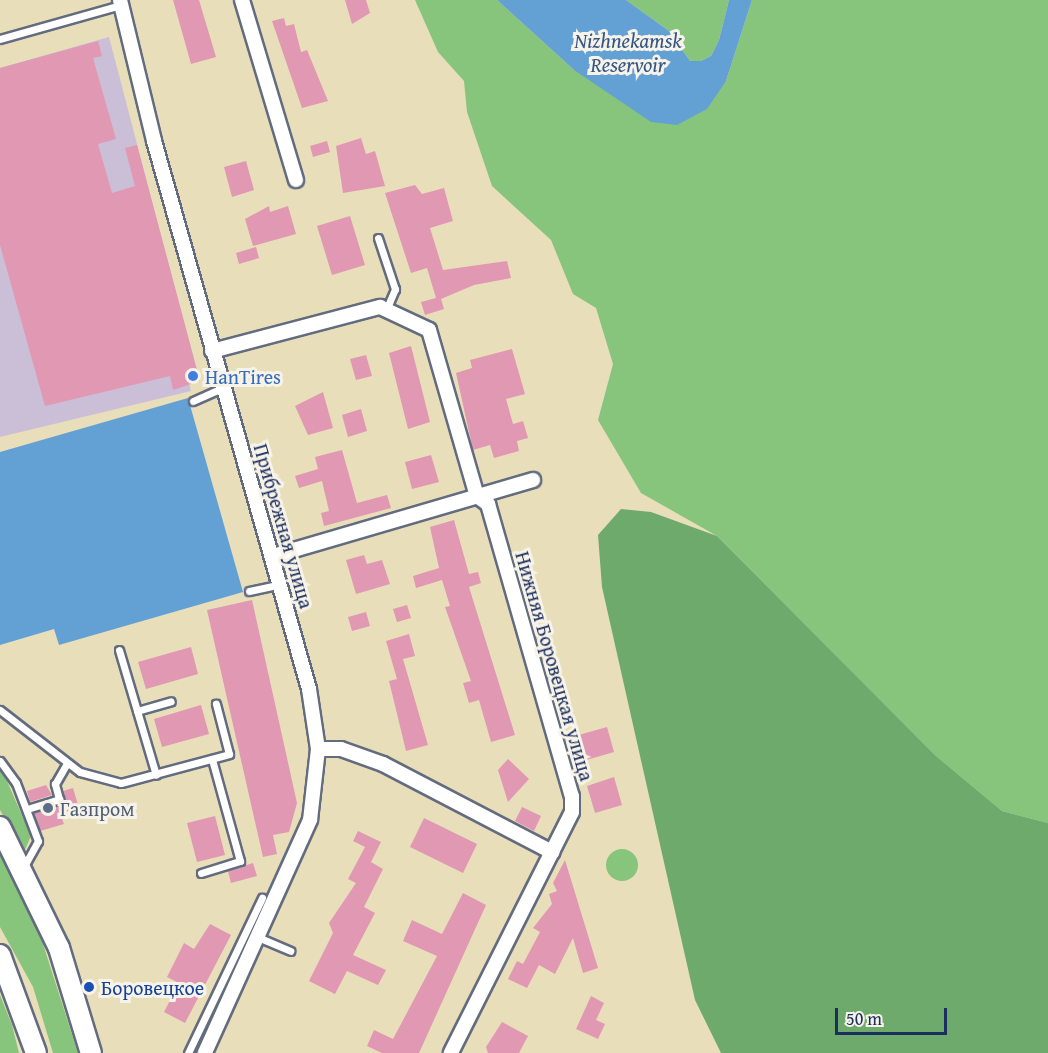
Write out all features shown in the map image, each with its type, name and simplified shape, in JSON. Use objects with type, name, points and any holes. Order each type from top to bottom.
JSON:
[{"type":"main road","points":[[0,827],[23,869],[59,948],[91,1053]]},
{"type":"main road","points":[[0,955],[36,1053]]},
{"type":"street","points":[[242,0],[296,180]]},
{"type":"street","name":"Прибрежная улица","points":[[121,3],[222,388],[273,556],[309,689],[318,749],[310,820],[260,938],[205,1053]]},
{"type":"street","points":[[212,351],[383,308]]},
{"type":"street","name":"Нижняя Боровецкая улица","points":[[383,308],[429,330],[477,496],[488,504],[573,796],[572,812],[451,1053]]},
{"type":"street","points":[[273,556],[533,480]]},
{"type":"street","points":[[318,749],[341,749],[383,764],[552,852]]},
{"type":"lane","points":[[0,39],[121,3]]},
{"type":"lane","points":[[378,238],[395,289],[383,308]]},
{"type":"lane","points":[[193,401],[222,388]]},
{"type":"lane","points":[[249,591],[281,584]]},
{"type":"lane","points":[[119,650],[156,775]]},
{"type":"lane","points":[[137,711],[171,700]]},
{"type":"lane","points":[[0,710],[67,763],[108,782],[156,775],[230,754],[216,704]]},
{"type":"lane","points":[[201,873],[240,861],[212,759]]},
{"type":"lane","points":[[0,761],[27,809],[38,841],[23,869]]},
{"type":"lane","points":[[27,809],[59,799],[55,784],[67,763]]},
{"type":"lane","points":[[188,1053],[262,898]]},
{"type":"lane","points":[[260,938],[290,951]]},
{"type":"shaded area","points":[[109,37],[191,350],[180,353],[191,391],[0,437],[0,68]]},
{"type":"green space","points":[[415,0],[497,0],[574,70],[726,81],[752,0],[1048,0],[1048,823],[1002,811],[936,756],[717,536],[641,493],[598,420],[613,364],[596,308],[573,294],[551,240],[492,186],[467,112],[464,81],[438,52]]},
{"type":"green space","points":[[626,0],[729,0],[719,40],[711,56],[701,61],[690,61],[669,31]]},
{"type":"green space","points":[[621,509],[651,512],[717,536],[936,756],[1002,811],[1048,823],[1048,1053],[721,1053],[695,1000],[602,587],[598,535]]},
{"type":"green space","points":[[0,765],[31,836],[24,852],[0,810]]},
{"type":"green space","points":[[0,849],[42,941],[78,1053],[53,1053],[33,987],[0,927]]},
{"type":"green space","points":[[622,849],[633,854],[638,865],[633,876],[622,881],[611,876],[606,865],[611,854]]},
{"type":"green space","points":[[0,995],[12,1025],[19,1053],[0,1053]]},
{"type":"water","name":"Nizhnekamsk Reservoir","points":[[497,0],[626,0],[669,31],[690,61],[701,61],[711,56],[719,40],[729,0],[752,0],[726,81],[707,109],[677,125],[651,122],[574,70]]},
{"type":"water","points":[[188,398],[243,592],[59,645],[54,629],[0,645],[0,452]]},
{"type":"building","points":[[173,0],[199,0],[216,57],[191,64]]},
{"type":"building","points":[[345,0],[366,0],[370,13],[352,24]]},
{"type":"building","points":[[284,18],[286,26],[294,24],[301,52],[307,50],[328,101],[302,108],[272,21]]},
{"type":"building","points":[[98,41],[102,56],[93,58],[116,139],[98,144],[112,193],[135,186],[125,148],[137,145],[200,381],[173,390],[170,376],[45,406],[0,245],[0,68]]},
{"type":"building","points":[[361,138],[366,154],[375,151],[385,186],[343,193],[336,146]]},
{"type":"building","points":[[327,141],[330,152],[313,157],[310,146]]},
{"type":"building","points":[[246,161],[254,190],[232,197],[224,167]]},
{"type":"building","points":[[415,185],[422,194],[444,188],[453,221],[430,228],[443,270],[507,261],[511,278],[474,285],[441,299],[444,309],[425,315],[421,302],[436,298],[427,268],[411,273],[385,193]]},
{"type":"building","points":[[269,206],[270,212],[288,206],[296,234],[253,246],[245,219]]},
{"type":"building","points":[[350,216],[365,265],[332,275],[317,226]]},
{"type":"building","points":[[256,247],[259,258],[239,264],[236,253]]},
{"type":"building","points":[[411,346],[430,422],[408,429],[389,353]]},
{"type":"building","points":[[512,349],[525,394],[506,399],[513,424],[523,421],[528,438],[517,441],[519,451],[494,458],[490,445],[473,450],[456,373],[472,368],[470,360]]},
{"type":"building","points":[[366,355],[372,376],[356,380],[350,359]]},
{"type":"building","points":[[323,392],[333,428],[308,435],[295,406]]},
{"type":"building","points":[[361,409],[367,431],[348,437],[342,415]]},
{"type":"building","points":[[342,450],[357,503],[387,495],[391,508],[324,526],[321,513],[329,511],[322,481],[299,488],[295,476],[318,469],[315,457]]},
{"type":"building","points":[[431,455],[439,482],[412,489],[405,462]]},
{"type":"building","points":[[454,520],[469,574],[478,572],[481,583],[469,587],[515,735],[491,742],[479,700],[469,703],[463,683],[471,681],[445,607],[450,606],[442,580],[416,588],[413,576],[439,568],[430,527]]},
{"type":"building","points":[[364,555],[367,564],[382,560],[390,584],[356,594],[346,560]]},
{"type":"building","points":[[252,600],[297,803],[289,832],[273,835],[277,854],[263,857],[207,610]]},
{"type":"building","points":[[407,605],[411,618],[397,622],[393,609]]},
{"type":"building","points":[[366,612],[370,626],[352,631],[348,617]]},
{"type":"building","points":[[409,634],[415,656],[403,659],[428,745],[406,751],[389,681],[397,679],[386,641]]},
{"type":"building","points":[[191,647],[198,674],[146,689],[138,662]]},
{"type":"building","points":[[201,705],[209,734],[162,747],[154,719]]},
{"type":"building","points":[[607,727],[614,752],[583,761],[575,736]]},
{"type":"building","points":[[508,759],[529,779],[508,802],[498,770]]},
{"type":"building","points":[[614,777],[622,805],[595,813],[587,786]]},
{"type":"building","points":[[46,785],[52,795],[30,802],[27,791]]},
{"type":"building","points":[[73,788],[79,808],[60,813],[64,824],[40,831],[33,813],[63,803],[63,791]]},
{"type":"building","points":[[522,807],[541,816],[534,831],[515,821]]},
{"type":"building","points":[[215,816],[225,855],[197,862],[187,823]]},
{"type":"building","points":[[424,818],[477,844],[463,873],[410,847]]},
{"type":"building","points":[[358,831],[381,842],[371,862],[383,869],[364,907],[375,913],[353,955],[386,970],[378,985],[347,971],[335,994],[309,981],[333,933],[329,923],[356,883],[348,879],[365,847],[353,841]]},
{"type":"building","points":[[565,860],[598,968],[583,973],[573,938],[555,974],[539,965],[527,988],[508,979],[517,961],[523,964],[540,932],[533,928],[552,904],[549,894],[557,891],[553,883]]},
{"type":"building","points":[[253,863],[257,876],[231,883],[228,871]]},
{"type":"building","points":[[463,893],[486,905],[419,1053],[382,1053],[367,1046],[374,1030],[393,1039],[437,956],[403,941],[412,920],[442,934]]},
{"type":"building","points":[[210,924],[231,935],[185,1023],[164,1012],[179,983],[167,977],[184,943],[194,949]]},
{"type":"building","points":[[591,996],[604,1003],[596,1020],[605,1024],[598,1039],[576,1029]]},
{"type":"building","points":[[502,1022],[528,1036],[519,1053],[488,1053],[486,1047]]},
{"type":"place","name":"HanTires","points":[[193,376]]},
{"type":"place","name":"Газпром","points":[[48,808]]},
{"type":"place","name":"Боровецкое","points":[[89,987]]}]
